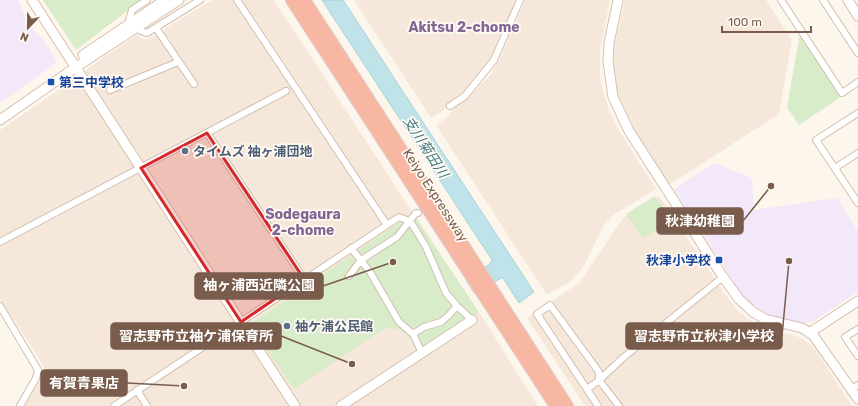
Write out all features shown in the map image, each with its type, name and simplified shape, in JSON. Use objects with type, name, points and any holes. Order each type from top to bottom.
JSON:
[{"type":"highway","name":"Keiyo Expressway","points":[[292,0],[474,270]]},
{"type":"highway","name":"Keiyo Expressway","points":[[304,0],[488,292],[556,406]]},
{"type":"highway","name":"Keiyo Expressway","points":[[488,292],[567,406]]},
{"type":"street","points":[[32,0],[295,406]]},
{"type":"street","points":[[128,24],[132,10],[147,0]]},
{"type":"street","points":[[0,114],[74,65],[138,27],[165,0]]},
{"type":"street","points":[[0,120],[128,24],[179,0]]},
{"type":"street","points":[[138,27],[141,31],[147,33],[200,0]]},
{"type":"street","points":[[237,0],[387,225]]},
{"type":"street","points":[[450,106],[465,96],[490,66],[499,52],[520,0]]},
{"type":"street","points":[[618,0],[609,44],[608,62],[613,96],[629,131],[723,277],[739,299],[753,312],[765,319],[802,328],[813,335],[855,387],[858,399]]},
{"type":"street","points":[[781,0],[842,93],[858,82]]},
{"type":"street","points":[[823,0],[858,53]]},
{"type":"street","points":[[848,0],[858,16]]},
{"type":"street","points":[[156,28],[194,84]]},
{"type":"street","points":[[110,90],[178,62]]},
{"type":"street","points":[[0,242],[286,91]]},
{"type":"street","points":[[858,113],[816,140],[856,195],[858,204]]},
{"type":"street","points":[[207,133],[304,279]]},
{"type":"street","points":[[835,168],[858,153]]},
{"type":"street","points":[[349,276],[360,260],[397,237],[416,213],[418,213]]},
{"type":"street","points":[[114,406],[399,216],[409,221],[426,246],[446,293],[472,320],[341,406]]},
{"type":"street","points":[[351,248],[370,272],[399,322],[413,334],[422,353]]},
{"type":"street","points":[[587,389],[599,380],[624,356],[723,277]]},
{"type":"street","points":[[809,333],[858,301]]},
{"type":"street","points":[[598,406],[537,314],[550,305],[599,372],[599,380],[619,406]]},
{"type":"street","points":[[413,334],[424,326],[441,322],[457,306]]},
{"type":"street","points":[[1,311],[38,370],[36,378],[20,406]]},
{"type":"street","points":[[858,329],[845,337],[858,356]]},
{"type":"street","points":[[137,390],[147,406]]},
{"type":"highlighted area","points":[[207,133],[304,279],[241,322],[141,168]]},
{"type":"shaded area","points":[[0,0],[19,0],[23,13],[36,33],[43,39],[56,60],[56,63],[0,103]]},
{"type":"shaded area","points":[[212,0],[274,0],[413,213],[250,324],[294,388],[385,328],[394,328],[403,331],[418,351],[479,312],[538,406],[25,406],[45,368],[0,299],[0,130],[137,35],[142,39],[148,39]]},
{"type":"shaded area","points":[[354,0],[518,0],[492,60],[473,83],[442,111],[431,118]]},
{"type":"shaded area","points":[[525,0],[610,0],[600,51],[600,80],[608,108],[620,132],[656,189],[615,214],[603,226],[586,262],[580,271],[569,282],[547,295],[436,125],[446,118],[454,108],[472,94],[491,74],[502,55]]},
{"type":"shaded area","points":[[625,0],[766,0],[792,40],[779,114],[669,185],[629,124],[615,90],[612,60]]},
{"type":"shaded area","points":[[714,163],[752,178],[754,210],[837,198],[858,231],[858,292],[814,321],[804,323],[767,314],[744,298],[674,189]]},
{"type":"shaded area","points":[[659,196],[737,310],[751,321],[764,328],[799,337],[809,343],[815,349],[852,406],[585,406],[527,318],[580,282],[623,218]]},
{"type":"green space","points":[[43,0],[144,0],[76,50]]},
{"type":"green space","points":[[800,33],[841,97],[799,125],[787,107]]},
{"type":"green space","points":[[655,196],[671,220],[643,239],[626,214]]},
{"type":"green space","points":[[413,213],[479,312],[418,351],[402,331],[392,328],[385,328],[294,389],[250,324]]},
{"type":"water","name":"支川菊田川","points":[[322,0],[343,0],[534,292],[519,303],[503,278],[475,294],[466,280],[491,263],[492,260]]},
{"type":"place","name":"第三中学校","points":[[51,82]]},
{"type":"place","name":"タイムズ 袖ヶ浦団地","points":[[185,151]]},
{"type":"place","name":"秋津幼稚園","points":[[771,186]]},
{"type":"place","name":"秋津小学校","points":[[719,260]]},
{"type":"place","name":"習志野市立秋津小学校","points":[[789,261]]},
{"type":"place","name":"袖ヶ浦西近隣公園","points":[[393,262]]},
{"type":"place","name":"袖ケ浦公民館","points":[[287,326]]},
{"type":"place","name":"習志野市立袖ケ浦保育所","points":[[352,364]]},
{"type":"place","name":"有賀青果店","points":[[184,386]]},
{"type":"district","name":"Akitsu 2-chome","points":[[464,27]]},
{"type":"district","name":"Sodegaura 2-chome","points":[[303,222]]}]
